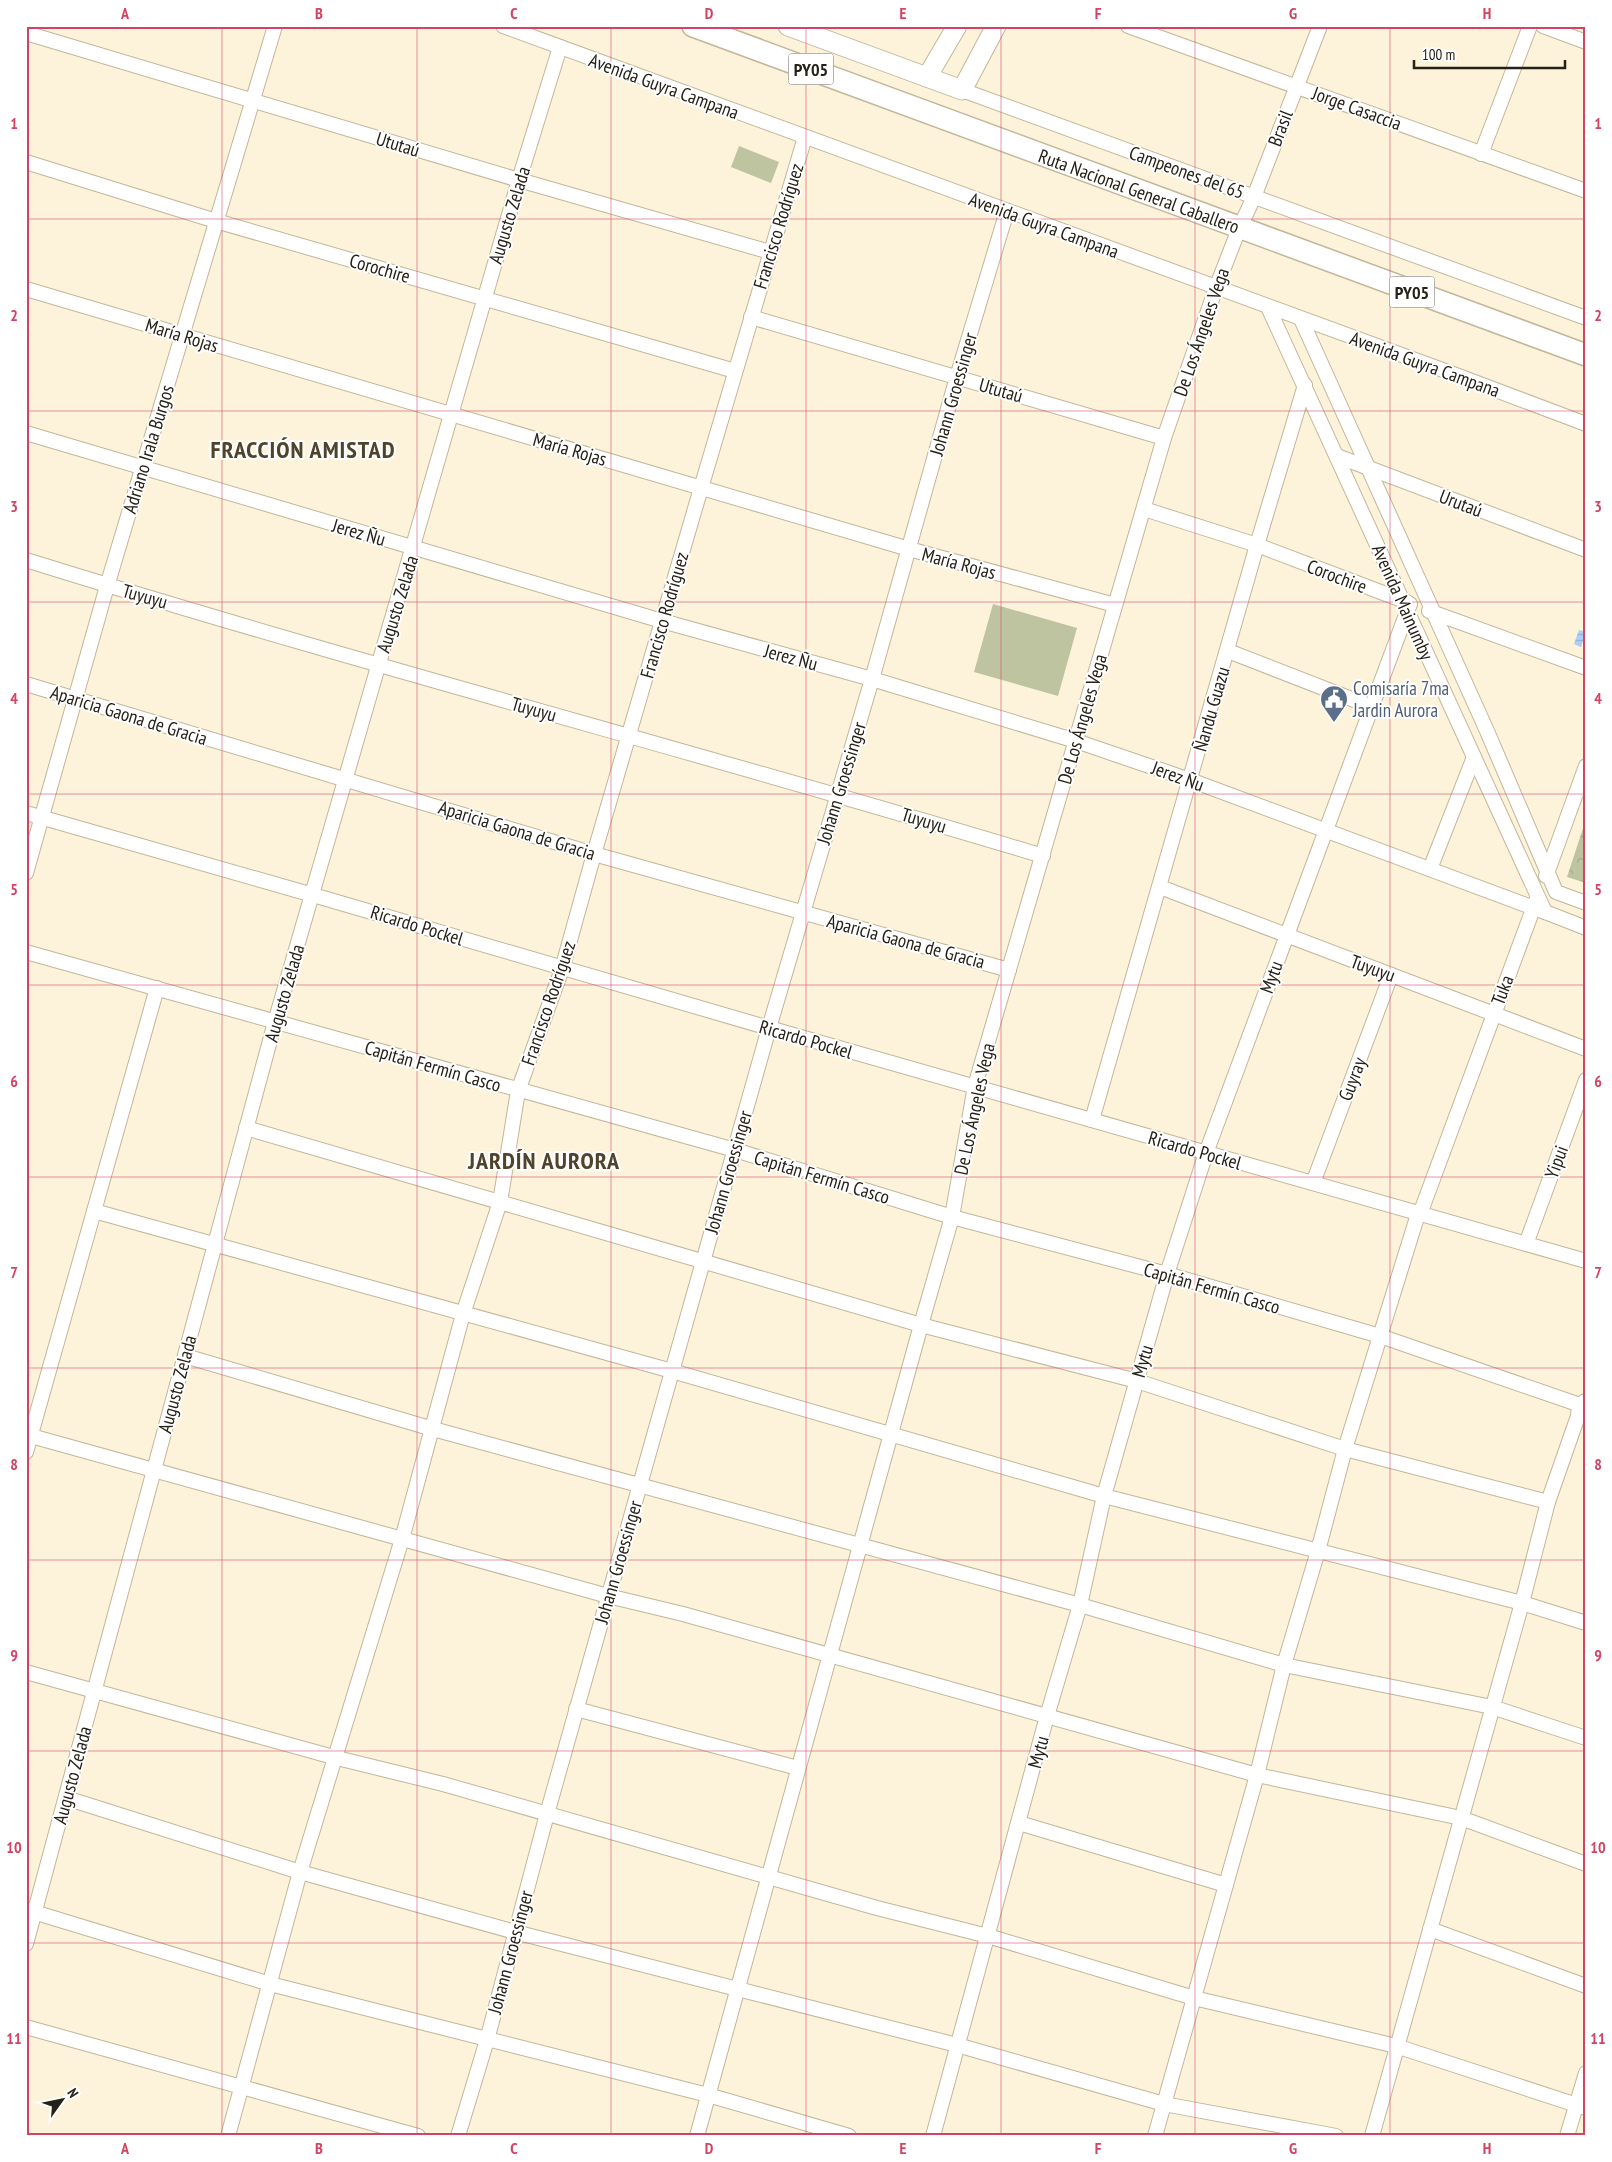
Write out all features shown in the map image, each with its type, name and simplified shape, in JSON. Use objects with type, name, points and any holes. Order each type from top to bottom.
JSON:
[{"type":"highway","name":"Ruta Nacional General Caballero","points":[[692,26],[1586,356]]},
{"type":"main road","name":"Campeones del 65","points":[[788,26],[962,90]]},
{"type":"main road","points":[[927,77],[957,26]]},
{"type":"main road","points":[[962,90],[996,26]]},
{"type":"street","name":"Adriano Irala Burgos","points":[[26,872],[43,818],[107,586],[275,26]]},
{"type":"street","name":"Avenida Guyra Campana","points":[[503,26],[1586,424]]},
{"type":"street","name":"Jorge Casaccia","points":[[1128,26],[1586,192]]},
{"type":"street","name":"Brasil","points":[[1239,229],[1254,196],[1320,26]]},
{"type":"street","points":[[1481,154],[1530,26]]},
{"type":"street","points":[[1543,26],[1586,42]]},
{"type":"street","name":"Ututaú","points":[[26,33],[519,180],[770,252]]},
{"type":"street","name":"Augusto Zelada","points":[[26,1944],[31,1911],[66,1798],[275,1022],[378,664],[414,548],[484,297],[560,48]]},
{"type":"street","name":"Campeones del 65","points":[[962,90],[1586,318]]},
{"type":"street","name":"Francisco Rodríguez","points":[[228,2136],[300,1872],[337,1758],[402,1539],[463,1314],[500,1202],[518,1091],[562,969],[628,736],[805,137]]},
{"type":"street","name":"Corochire","points":[[26,162],[216,221],[735,371]]},
{"type":"street","name":"Johann Groessinger","points":[[458,2136],[487,2040],[576,1709],[802,912],[872,679],[957,377],[1007,211]]},
{"type":"street","name":"De Los Ángeles Vega","points":[[697,2136],[952,1217],[975,1086],[1164,438],[1216,288],[1239,229]]},
{"type":"street","name":"María Rojas","points":[[26,289],[909,549],[1115,605]]},
{"type":"street","name":"Avenida Mainumby","points":[[1268,307],[1407,605],[1539,905]]},
{"type":"street","name":"Ututaú","points":[[751,317],[1164,438]]},
{"type":"street","name":"Avenida Mainumby","points":[[1301,319],[1434,613],[1556,892],[1586,903]]},
{"type":"street","name":"Ñandu Guazu","points":[[1092,1120],[1304,385]]},
{"type":"street","name":"Jerez Ñu","points":[[26,433],[142,469],[662,621],[872,679],[1076,741],[1190,780],[1430,869],[1539,905]]},
{"type":"street","name":"Urutaú","points":[[1337,456],[1586,550]]},
{"type":"street","name":"Corochire","points":[[1144,509],[1257,545],[1407,605],[1586,668]]},
{"type":"street","name":"Tuyuyu","points":[[26,560],[107,586],[837,794],[1043,856]]},
{"type":"street","name":"Mytu","points":[[933,2136],[1047,1716],[1080,1605],[1104,1496],[1167,1274],[1206,1153],[1372,707],[1407,605]]},
{"type":"street","points":[[1228,651],[1372,707]]},
{"type":"street","name":"Aparicia Gaona de Gracia","points":[[26,684],[594,854],[1009,970]]},
{"type":"street","points":[[1430,869],[1474,757]]},
{"type":"street","name":"Tuka","points":[[1155,2136],[1226,1885],[1284,1664],[1318,1551],[1345,1448],[1380,1336],[1419,1214],[1493,1013],[1539,905],[1547,871],[1586,766]]},
{"type":"street","name":"Ricardo Pockel","points":[[26,813],[313,894],[562,969],[1586,1261]]},
{"type":"street","name":"Tuyuyu","points":[[1160,887],[1586,1049]]},
{"type":"street","points":[[1539,905],[1586,928]]},
{"type":"street","name":"Capitán Fermín Casco","points":[[26,952],[518,1091],[735,1150],[952,1217],[1167,1274],[1380,1336],[1584,1404]]},
{"type":"street","name":"Guyray","points":[[1313,1183],[1391,975]]},
{"type":"street","points":[[26,1452],[157,988]]},
{"type":"street","name":"Yipui","points":[[1526,1244],[1586,1080]]},
{"type":"street","points":[[246,1128],[634,1243],[703,1260],[921,1325],[1137,1381],[1345,1448],[1548,1502]]},
{"type":"street","points":[[94,1211],[672,1371],[1104,1496],[1522,1603],[1586,1622]]},
{"type":"street","points":[[185,1356],[433,1429],[1080,1605],[1284,1664],[1492,1707],[1586,1738]]},
{"type":"street","points":[[1372,2136],[1522,1603],[1548,1502],[1584,1404]]},
{"type":"street","points":[[31,1436],[608,1596],[682,1614],[1256,1775],[1460,1818],[1586,1864]]},
{"type":"street","points":[[26,1672],[337,1758],[442,1784],[768,1878],[988,1936],[1194,1998],[1396,2046],[1581,2107]]},
{"type":"street","points":[[576,1709],[798,1768]]},
{"type":"street","points":[[66,1798],[300,1872],[515,1932],[957,2045],[1164,2104],[1336,2136]]},
{"type":"street","points":[[1019,1824],[1226,1885]]},
{"type":"street","points":[[31,1911],[270,1984],[708,2095],[849,2136]]},
{"type":"street","points":[[1430,1929],[1586,1986]]},
{"type":"street","points":[[26,2027],[418,2136]]},
{"type":"street","points":[[1567,2136],[1581,2107],[1586,2073]]},
{"type":"green space","points":[[739,146],[779,162],[771,183],[731,167]]},
{"type":"green space","points":[[993,604],[1077,628],[1058,696],[974,672]]},
{"type":"green space","points":[[1586,819],[1586,883],[1567,877]]},
{"type":"water","points":[[1579,630],[1586,632],[1581,647],[1574,644]]},
{"type":"place","name":"Comisaría 7ma Jardin Aurora","points":[[1334,723]]},
{"type":"district","name":"FRACCIÓN AMISTAD","points":[[303,449]]},
{"type":"district","name":"JARDÍN AURORA","points":[[544,1160]]}]
